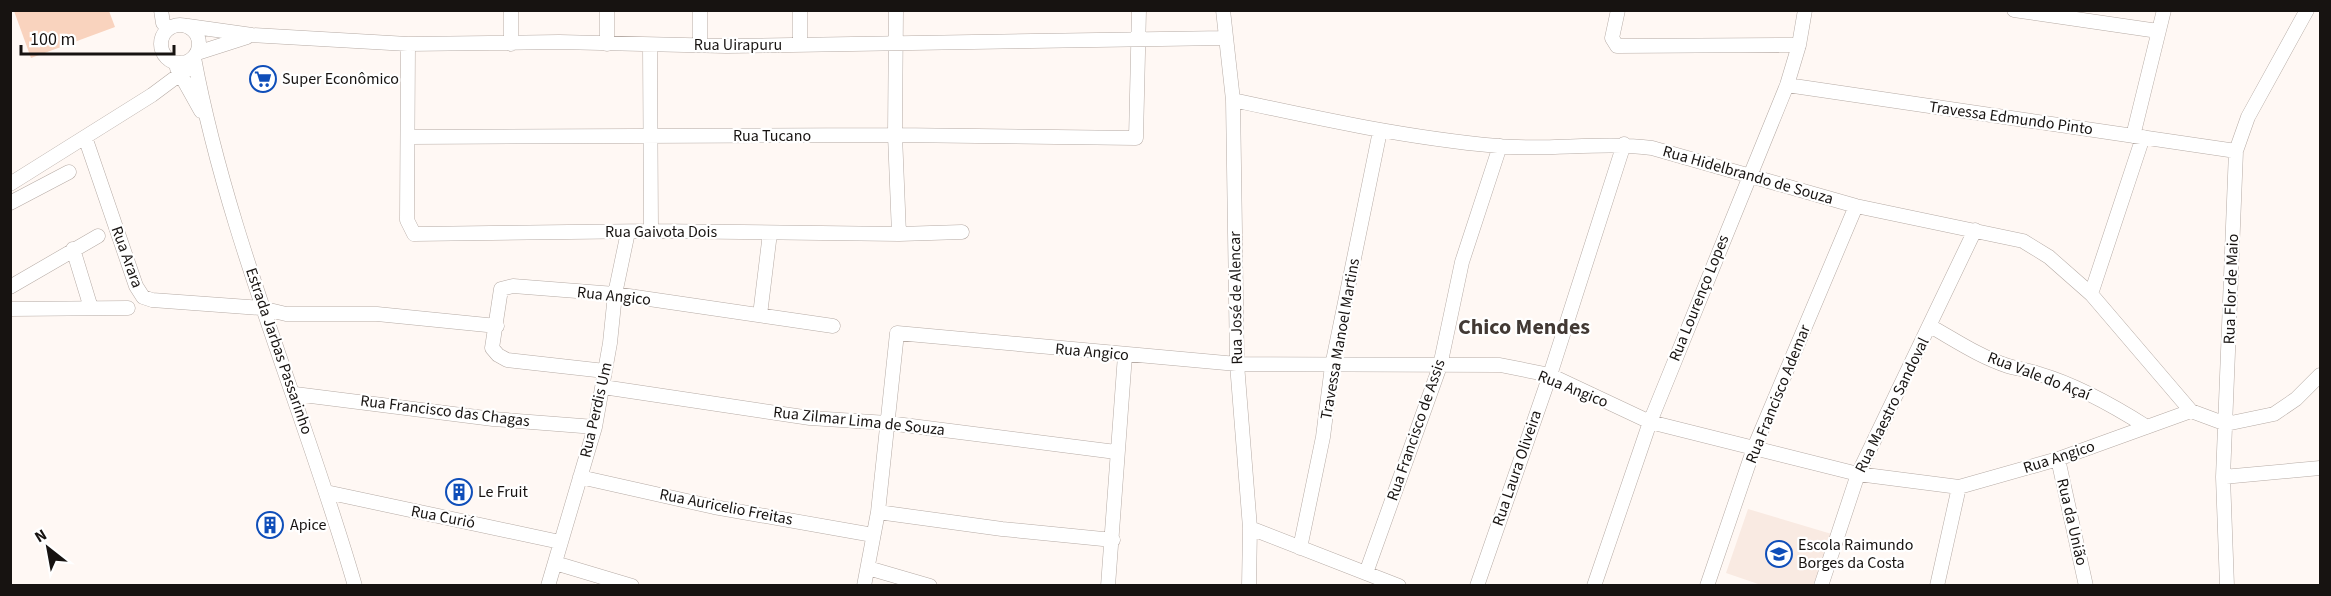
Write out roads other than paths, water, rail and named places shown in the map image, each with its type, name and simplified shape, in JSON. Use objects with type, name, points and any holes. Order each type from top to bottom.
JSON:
[{"type":"street","points":[[161,10],[163,23],[168,29]]},
{"type":"street","points":[[10,184],[152,94],[183,63],[195,58],[197,35],[186,26],[183,10]]},
{"type":"street","points":[[511,10],[512,44]]},
{"type":"street","points":[[607,10],[607,44]]},
{"type":"street","points":[[700,10],[700,45]]},
{"type":"street","points":[[800,10],[800,45]]},
{"type":"street","points":[[896,10],[895,135],[898,234]]},
{"type":"street","points":[[1138,41],[1139,10]]},
{"type":"street","name":"Rua José de Alencar","points":[[1223,10],[1233,100],[1237,363],[1250,528],[1249,585]]},
{"type":"street","points":[[1618,10],[1613,43],[1617,46],[1799,45]]},
{"type":"street","name":"Rua Lourenço Lopes","points":[[1594,585],[1650,422],[1748,174],[1787,85],[1799,45],[1805,10]]},
{"type":"street","points":[[2014,10],[2158,31]]},
{"type":"street","points":[[2091,294],[2138,136],[2164,10]]},
{"type":"street","name":"Rua Flor de Maio","points":[[2227,585],[2223,477],[2236,151],[2248,117],[2307,10]]},
{"type":"street","points":[[152,94],[164,74],[162,38],[168,29],[186,26]]},
{"type":"street","name":"Rua Uirapuru","points":[[186,26],[252,35],[408,44],[800,45],[1179,41],[1225,38]]},
{"type":"street","name":"Rua Uirapuru","points":[[195,58],[252,35]]},
{"type":"street","name":"Rua Tucano","points":[[409,137],[895,135],[1136,138],[1138,41]]},
{"type":"street","points":[[408,44],[409,137]]},
{"type":"street","points":[[650,45],[651,231]]},
{"type":"street","points":[[163,54],[177,69]]},
{"type":"street","name":"Estrada Jarbas Passarinho","points":[[195,58],[206,116],[261,308],[295,394],[355,585]]},
{"type":"street","name":"Estrada Jarbas Passarinho","points":[[177,69],[194,100],[206,116]]},
{"type":"street","name":"Travessa Edmundo Pinto","points":[[1787,85],[2236,151]]},
{"type":"street","points":[[152,94],[176,92],[194,100]]},
{"type":"street","name":"Rua Hidelbrando de Souza","points":[[1233,100],[1380,131],[1500,146],[1624,144],[1652,148],[1856,206],[2022,241],[2049,256],[2091,294],[2191,411]]},
{"type":"street","name":"Travessa Manoel Martins","points":[[1300,548],[1323,437],[1332,366],[1380,131]]},
{"type":"street","name":"Rua Arara","points":[[85,137],[136,286],[143,297],[152,300],[261,308]]},
{"type":"street","name":"Rua Gaivota Dois","points":[[409,137],[407,220],[414,234],[423,236],[651,231],[898,234],[962,232]]},
{"type":"street","name":"Rua Laura Oliveira","points":[[1477,585],[1550,375],[1624,144]]},
{"type":"street","name":"Rua Francisco de Assis","points":[[1366,573],[1440,366],[1462,262],[1500,146]]},
{"type":"street","points":[[10,203],[69,172]]},
{"type":"street","name":"Rua Francisco Ademar","points":[[1707,585],[1754,448],[1856,206]]},
{"type":"street","name":"Rua Maestro Sandoval","points":[[1821,585],[1858,474],[1975,230]]},
{"type":"street","name":"Rua Perdis Um","points":[[548,585],[595,427],[603,387],[615,294],[628,232]]},
{"type":"street","points":[[760,315],[770,233]]},
{"type":"street","points":[[10,287],[98,236]]},
{"type":"street","points":[[73,249],[91,308]]},
{"type":"street","name":"Rua Angico","points":[[497,326],[501,289],[513,286],[615,294],[833,326]]},
{"type":"street","points":[[10,309],[128,308]]},
{"type":"street","points":[[261,308],[286,314],[377,315],[497,326],[492,348],[507,360],[605,371]]},
{"type":"street","name":"Rua Vale do Açaí","points":[[1930,326],[1968,348],[2007,365],[2040,374],[2072,387],[2122,411],[2147,427]]},
{"type":"street","name":"Rua Angico","points":[[888,423],[897,333],[1125,355],[1237,363],[1332,366],[1500,365],[1550,375],[1650,422],[1858,474],[1959,487],[2058,459],[2191,411]]},
{"type":"street","points":[[1108,585],[1113,540],[1116,452],[1125,355]]},
{"type":"street","points":[[2191,411],[2226,424],[2274,414],[2296,399],[2320,375]]},
{"type":"street","name":"Rua Zilmar Lima de Souza","points":[[603,387],[786,414],[888,423],[1116,452]]},
{"type":"street","name":"Rua Francisco das Chagas","points":[[295,394],[493,418],[595,427]]},
{"type":"street","points":[[864,585],[878,512],[888,423]]},
{"type":"street","name":"Rua da União","points":[[2058,459],[2086,585]]},
{"type":"street","points":[[2223,477],[2320,468]]},
{"type":"street","name":"Rua Auricelio Freitas","points":[[580,477],[729,510],[873,535]]},
{"type":"street","points":[[1937,585],[1959,487]]},
{"type":"street","name":"Rua Curió","points":[[326,492],[560,542]]},
{"type":"street","points":[[878,512],[1002,530],[1113,540]]},
{"type":"street","points":[[1250,528],[1399,585]]},
{"type":"street","points":[[555,563],[632,585]]},
{"type":"street","points":[[868,568],[930,585]]},
{"type":"place","name":"Super Econômico","points":[[263,79]]},
{"type":"place","name":"Le Fruit","points":[[459,492]]},
{"type":"place","name":"Apice","points":[[270,525]]},
{"type":"place","name":"Escola Raimundo Borges da Costa","points":[[1779,554]]},
{"type":"district","name":"Chico Mendes","points":[[1524,327]]}]
